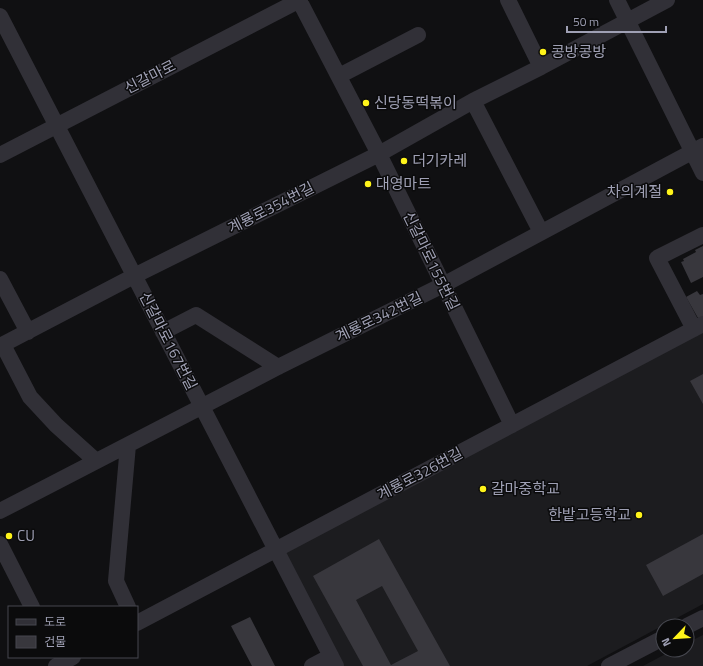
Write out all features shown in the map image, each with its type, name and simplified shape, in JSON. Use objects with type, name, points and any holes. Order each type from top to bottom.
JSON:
[{"type":"street","name":"신갈마로155번길","points":[[300,0],[379,154],[512,425]]},
{"type":"street","name":"신갈마로","points":[[0,155],[300,0]]},
{"type":"street","points":[[508,0],[541,67]]},
{"type":"street","points":[[617,0],[698,149],[703,173]]},
{"type":"street","name":"계룡로354번길","points":[[1,346],[134,276],[379,154],[473,101],[541,67],[667,0]]},
{"type":"street","name":"신갈마로167번길","points":[[0,16],[333,661]]},
{"type":"street","points":[[339,76],[418,35]]},
{"type":"street","points":[[473,101],[542,232]]},
{"type":"street","name":"계룡로342번길","points":[[0,511],[278,367],[443,285],[698,149]]},
{"type":"street","points":[[698,327],[658,258],[703,235]]},
{"type":"street","points":[[0,279],[28,332]]},
{"type":"street","points":[[163,332],[196,316],[278,367]]},
{"type":"street","name":"계룡로326번길","points":[[138,622],[698,327]]},
{"type":"street","points":[[1,346],[30,397],[56,425],[96,461]]},
{"type":"street","points":[[128,445],[116,581],[128,606]]},
{"type":"street","points":[[0,544],[31,606]]},
{"type":"street","points":[[609,666],[655,642]]},
{"type":"street","points":[[312,666],[333,661]]},
{"type":"shaded area","name":"갈마중학교","points":[[703,332],[703,604],[677,618],[655,618],[655,630],[587,666],[344,666],[284,552]]},
{"type":"shaded area","points":[[703,635],[703,666],[643,666],[658,658],[695,658],[695,639]]},
{"type":"building","points":[[703,246],[703,277],[691,283],[681,262],[684,261],[683,259],[696,252],[695,250]]},
{"type":"building","points":[[697,291],[700,295],[703,294],[703,317],[698,318],[686,297]]},
{"type":"building","points":[[703,374],[703,404],[690,381]]},
{"type":"building","points":[[703,534],[703,574],[663,596],[646,565]]},
{"type":"building","points":[[379,539],[450,666],[363,666],[313,576]],"holes":[[[382,586],[418,651],[391,665],[356,600]]]},
{"type":"building","points":[[250,617],[275,666],[252,666],[231,626]]},
{"type":"place","name":"콩방콩방","points":[[543,52]]},
{"type":"place","name":"신당동떡볶이","points":[[366,103]]},
{"type":"place","name":"더기카레","points":[[404,161]]},
{"type":"place","name":"대영마트","points":[[368,184]]},
{"type":"place","name":"차의계절","points":[[670,192]]},
{"type":"place","name":"갈마중학교","points":[[483,489]]},
{"type":"place","name":"한밭고등학교","points":[[639,515]]},
{"type":"place","name":"CU","points":[[9,536]]}]
